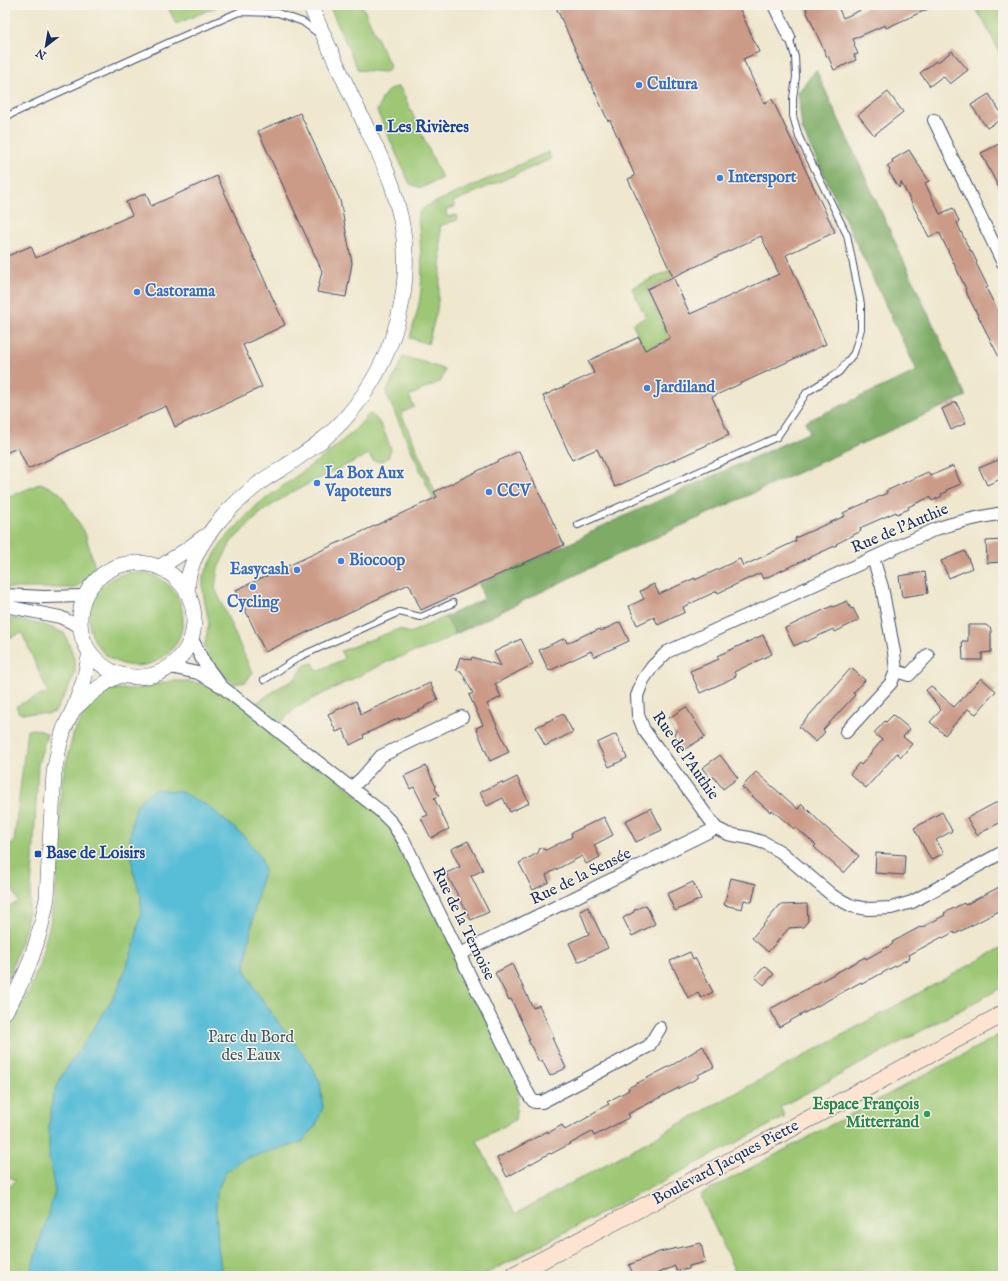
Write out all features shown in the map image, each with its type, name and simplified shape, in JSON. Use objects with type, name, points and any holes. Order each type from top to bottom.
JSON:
[{"type":"main road","name":"Boulevard Jacques Piette","points":[[512,1276],[792,1128],[1003,1014]]},
{"type":"street","points":[[187,592],[189,574],[193,563],[201,546],[218,521],[258,484],[313,448],[347,416],[376,375],[392,341],[400,312],[405,260],[404,234],[392,186],[310,5]]},
{"type":"street","points":[[774,5],[789,37]]},
{"type":"street","points":[[934,120],[1003,263]]},
{"type":"street","name":"Rue de l'Authie","points":[[716,828],[644,730],[638,716],[637,696],[643,680],[652,667],[667,652],[936,529],[951,523],[1003,513]]},
{"type":"street","points":[[160,567],[209,533]]},
{"type":"street","points":[[846,732],[891,683],[896,672],[894,652],[882,587],[873,558]]},
{"type":"street","points":[[132,562],[146,563],[160,567],[176,577],[187,592],[192,604],[194,617],[192,639],[183,655],[170,667],[154,675],[137,677],[120,675],[103,667],[90,653],[83,641],[79,626],[80,609],[83,596],[95,579],[118,565],[132,562]]},
{"type":"street","points":[[5,595],[44,597],[83,596]]},
{"type":"street","points":[[5,606],[60,617],[79,626]]},
{"type":"street","name":"Rue de la Ternoise","points":[[192,639],[204,663],[221,686]]},
{"type":"street","points":[[5,1012],[31,961],[43,918],[48,884],[54,773],[58,747],[84,680],[90,653]]},
{"type":"street","points":[[896,672],[909,675],[928,655]]},
{"type":"street","name":"Rue de la Ternoise","points":[[170,667],[198,673],[221,686],[379,810],[392,823],[404,841],[524,1086],[534,1102],[542,1102],[649,1046],[660,1028]]},
{"type":"street","points":[[74,708],[107,681],[120,675]]},
{"type":"street","points":[[351,788],[381,756],[462,717]]},
{"type":"street","points":[[716,828],[728,834],[765,843],[781,852],[833,896],[852,906],[868,909],[892,908],[912,902],[1003,852]]},
{"type":"street","name":"Rue de la Sensée","points":[[460,954],[716,828]]},
{"type":"lane","points":[[5,117],[251,5]]},
{"type":"lane","points":[[238,12],[278,13],[303,22],[325,39]]},
{"type":"lane","points":[[578,525],[777,437],[807,392],[839,372],[854,353],[861,329],[861,304],[847,235],[799,137],[793,116],[793,98],[796,77],[795,57],[789,37]]},
{"type":"lane","points":[[264,680],[301,656],[399,612],[421,618],[453,603]]},
{"type":"green space","points":[[167,5],[221,5],[176,24]]},
{"type":"green space","points":[[329,5],[362,5],[390,66],[388,71],[358,70]]},
{"type":"green space","points":[[972,5],[1003,5],[1003,59],[982,18]]},
{"type":"green space","points":[[816,70],[966,396],[600,563],[456,634],[445,617],[484,599],[479,584],[810,432],[805,422],[917,371],[802,129],[798,92]]},
{"type":"green space","points":[[398,87],[401,89],[442,178],[421,188],[410,184],[377,111],[384,95],[393,88]]},
{"type":"green space","points":[[548,152],[551,159],[453,202],[455,207],[446,209],[447,217],[456,215],[457,220],[440,226],[441,268],[437,310],[428,344],[410,338],[420,298],[422,277],[418,214],[425,207]]},
{"type":"green space","points":[[670,270],[673,277],[647,289],[670,338],[645,350],[633,324],[646,317],[632,288]]},
{"type":"green space","points":[[403,357],[421,361],[445,370],[441,381],[409,396],[414,407],[401,413],[438,499],[434,501],[386,393]]},
{"type":"green space","points":[[369,414],[377,419],[385,434],[391,449],[388,458],[381,462],[372,460],[369,454],[294,491],[263,511],[231,542],[218,568],[215,588],[252,673],[246,682],[234,684],[217,671],[204,647],[209,623],[203,592],[203,576],[222,542],[257,505],[324,456],[353,432]]},
{"type":"green space","points":[[41,483],[60,493],[85,533],[96,571],[75,588],[5,588],[5,499]]},
{"type":"green space","points":[[136,572],[154,576],[169,586],[179,601],[183,619],[179,637],[169,652],[154,662],[136,666],[118,662],[103,652],[93,637],[89,619],[93,601],[103,586],[118,576]]},
{"type":"green space","points":[[5,617],[44,625],[64,633],[73,655],[75,673],[55,712],[49,714],[19,713],[16,706],[48,692],[22,633],[5,639]]},
{"type":"green space","name":"Parc du Bord des Eaux","points":[[445,617],[456,634],[432,646],[389,661],[314,698],[297,707],[275,728],[392,823],[520,1078],[515,1120],[477,1141],[515,1214],[1003,947],[1003,987],[780,1107],[785,1117],[482,1276],[5,1276],[5,1193],[15,1180],[5,1175],[5,1033],[31,987],[39,965],[50,924],[57,880],[61,789],[73,735],[87,708],[95,698],[103,692],[111,689],[135,689],[172,681],[183,681],[221,686],[249,708],[280,687],[295,679],[305,665],[313,663],[317,671],[344,659],[341,651],[399,629],[410,633]]},
{"type":"green space","points":[[27,730],[40,730],[47,734],[38,764],[30,900],[26,927],[9,977],[5,984],[5,908],[18,902],[5,870],[5,847],[14,842]]},
{"type":"green space","name":"Espace François Mitterrand","points":[[1003,1033],[1003,1276],[737,1276],[700,1195]]},
{"type":"water","points":[[156,789],[181,792],[208,806],[247,839],[261,858],[264,871],[257,897],[245,969],[255,989],[283,1029],[306,1057],[320,1082],[323,1107],[316,1125],[302,1142],[244,1159],[225,1173],[217,1192],[216,1210],[222,1276],[29,1276],[55,1192],[49,1157],[49,1125],[53,1096],[62,1075],[117,992],[134,946],[141,912],[141,897],[133,871],[130,837],[136,807],[142,799]]},
{"type":"building","points":[[555,5],[738,5],[759,52],[743,59],[764,103],[772,99],[835,232],[786,255],[826,344],[712,397],[729,435],[615,487],[597,449],[572,460],[543,396],[594,373],[588,361],[639,337],[645,350],[670,338],[647,289],[673,277],[628,179],[635,176],[610,120],[608,121]],"holes":[[[761,236],[779,274],[690,314],[673,277]]]},
{"type":"building","points":[[805,5],[837,5],[843,18],[872,5],[937,5],[886,28],[885,25],[853,39],[858,54],[854,55],[856,60],[834,70]]},
{"type":"building","points":[[952,51],[968,70],[950,84],[943,76],[930,86],[920,73],[936,61],[937,63]]},
{"type":"building","points":[[888,92],[903,112],[874,135],[858,115]]},
{"type":"building","points":[[989,94],[1003,118],[987,128],[971,105]]},
{"type":"building","points":[[300,113],[340,200],[352,263],[346,297],[317,292],[322,271],[258,131]]},
{"type":"building","points":[[999,144],[1003,152],[1003,196],[981,153]]},
{"type":"building","points":[[909,150],[929,181],[925,183],[940,214],[953,208],[959,221],[957,223],[970,251],[971,250],[977,262],[976,263],[988,287],[986,288],[1003,321],[1003,365],[965,290],[966,289],[939,232],[929,237],[901,182],[899,188],[889,172],[890,170],[887,166],[893,162],[892,160]]},
{"type":"building","name":"Castorama","points":[[217,176],[285,325],[243,345],[262,387],[175,427],[166,406],[28,469],[18,448],[5,453],[5,257],[31,246],[36,258],[132,215],[126,202],[146,193],[151,206]]},
{"type":"building","points":[[956,402],[966,423],[951,430],[942,409]]},
{"type":"building","points":[[519,451],[564,545],[421,610],[409,584],[265,652],[236,590],[437,497],[434,492]]},
{"type":"building","points":[[1003,458],[1003,478],[987,485],[979,468]]},
{"type":"building","points":[[953,466],[961,484],[946,490],[947,492],[941,494],[942,496],[932,501],[930,497],[908,507],[909,509],[897,514],[896,512],[860,528],[861,531],[836,544],[837,545],[763,579],[760,573],[718,593],[717,591],[683,607],[685,612],[658,625],[654,617],[637,625],[629,606],[644,599],[640,591],[654,584],[659,594],[695,578],[695,580],[740,559],[743,566],[796,541],[795,538],[845,516],[843,513],[887,493],[886,491],[928,472],[930,476]]},
{"type":"building","points":[[1003,540],[1003,562],[987,563],[986,541]]},
{"type":"building","points":[[965,551],[972,568],[949,578],[941,561]]},
{"type":"building","points":[[925,572],[928,593],[902,597],[899,576]]},
{"type":"building","points":[[847,601],[851,609],[853,608],[859,620],[835,632],[833,629],[794,646],[785,628],[832,606],[833,607]]},
{"type":"building","points":[[620,622],[629,641],[594,657],[591,651],[549,671],[539,650],[565,638],[567,643],[591,632],[600,629],[601,631]]},
{"type":"building","points":[[968,625],[986,625],[991,629],[991,652],[982,653],[982,660],[963,660],[962,641],[968,641]]},
{"type":"building","points":[[763,635],[772,654],[734,672],[736,676],[700,693],[690,671],[719,659],[717,656]]},
{"type":"building","points":[[521,639],[533,664],[495,684],[501,697],[487,704],[509,752],[490,761],[476,728],[483,725],[469,695],[473,693],[461,671],[456,670],[460,657],[471,660],[472,657],[501,666],[494,652]]},
{"type":"building","points":[[851,668],[865,680],[853,693],[855,695],[823,730],[825,732],[816,742],[799,727]]},
{"type":"building","points":[[981,678],[996,691],[976,714],[968,709],[945,735],[930,722],[941,710],[926,690],[931,686],[954,707]]},
{"type":"building","points":[[430,683],[438,700],[424,707],[425,708],[399,720],[399,718],[363,735],[364,738],[350,745],[343,729],[336,732],[328,714],[356,701],[361,714]]},
{"type":"building","points":[[686,707],[705,737],[682,751],[674,734],[677,732],[669,718]]},
{"type":"building","points":[[563,714],[573,732],[545,746],[536,727]]},
{"type":"building","points":[[893,715],[910,729],[903,737],[912,744],[901,757],[897,753],[866,788],[850,774],[859,763],[861,765],[882,740],[874,733]]},
{"type":"building","points":[[616,734],[627,758],[609,767],[597,743]]},
{"type":"building","points":[[720,755],[738,778],[723,789],[714,777],[711,779],[702,768]]},
{"type":"building","points":[[426,766],[439,796],[434,798],[449,829],[431,838],[421,818],[428,815],[414,787],[410,789],[404,776]]},
{"type":"building","points":[[756,772],[798,809],[802,804],[822,824],[859,856],[844,873],[814,847],[816,845],[795,827],[794,829],[772,810],[770,812],[742,787]]},
{"type":"building","points":[[517,777],[529,803],[510,812],[503,798],[487,806],[480,792],[502,782],[503,784]]},
{"type":"building","points":[[1003,799],[1003,821],[977,835],[967,818]]},
{"type":"building","points":[[651,808],[662,830],[636,842],[625,821]]},
{"type":"building","points":[[942,812],[952,831],[936,840],[944,853],[931,860],[914,828]]},
{"type":"building","points":[[604,817],[613,835],[594,845],[600,857],[586,864],[582,856],[546,875],[549,882],[533,890],[519,863],[538,853],[540,848],[546,850],[572,837],[571,833]]},
{"type":"building","points":[[468,841],[483,870],[471,876],[489,912],[471,920],[446,873],[460,867],[451,849]]},
{"type":"building","points":[[876,853],[905,855],[904,875],[875,873]]},
{"type":"building","points":[[731,878],[756,884],[752,902],[744,900],[742,909],[724,905]]},
{"type":"building","points":[[693,882],[701,899],[675,911],[667,894]]},
{"type":"building","points":[[1003,885],[1003,909],[955,934],[954,932],[943,938],[942,937],[909,955],[910,958],[862,984],[861,982],[779,1027],[770,1009],[865,957],[866,959],[893,944],[892,942],[945,915],[944,913],[964,903],[965,905]]},
{"type":"building","points":[[807,904],[808,921],[803,927],[789,928],[768,952],[752,938],[780,905]]},
{"type":"building","points":[[646,905],[655,924],[632,936],[623,918],[634,912],[634,910]]},
{"type":"building","points":[[588,907],[608,948],[578,962],[569,943],[589,934],[580,911]]},
{"type":"building","points":[[690,952],[693,959],[695,958],[713,992],[701,998],[698,993],[688,998],[670,961]]},
{"type":"building","points":[[512,964],[533,1008],[539,1005],[566,1068],[550,1076],[542,1060],[539,1062],[511,999],[509,1000],[495,973]]},
{"type":"building","points":[[765,966],[774,974],[764,985],[755,977]]},
{"type":"building","points":[[703,1046],[714,1067],[698,1075],[698,1078],[628,1114],[630,1117],[594,1136],[592,1132],[507,1177],[497,1158],[562,1125],[565,1130],[609,1104],[607,1102],[629,1090],[628,1088],[674,1064]]},
{"type":"building","points":[[701,1243],[705,1262],[689,1266],[689,1269],[676,1271],[675,1266],[652,1276],[634,1276],[629,1265],[659,1252]]},
{"type":"place","name":"Cultura","points":[[639,85]]},
{"type":"place","name":"Les Rivières","points":[[379,128]]},
{"type":"place","name":"Intersport","points":[[720,178]]},
{"type":"place","name":"Castorama","points":[[137,292]]},
{"type":"place","name":"Jardiland","points":[[647,388]]},
{"type":"place","name":"La Box Aux Vapoteurs","points":[[317,483]]},
{"type":"place","name":"CCV","points":[[489,492]]},
{"type":"place","name":"Biocoop","points":[[341,561]]},
{"type":"place","name":"Easycash","points":[[297,570]]},
{"type":"place","name":"Cycling","points":[[253,587]]},
{"type":"place","name":"Base de Loisirs","points":[[38,854]]},
{"type":"place","name":"Espace François Mitterrand","points":[[927,1114]]}]
